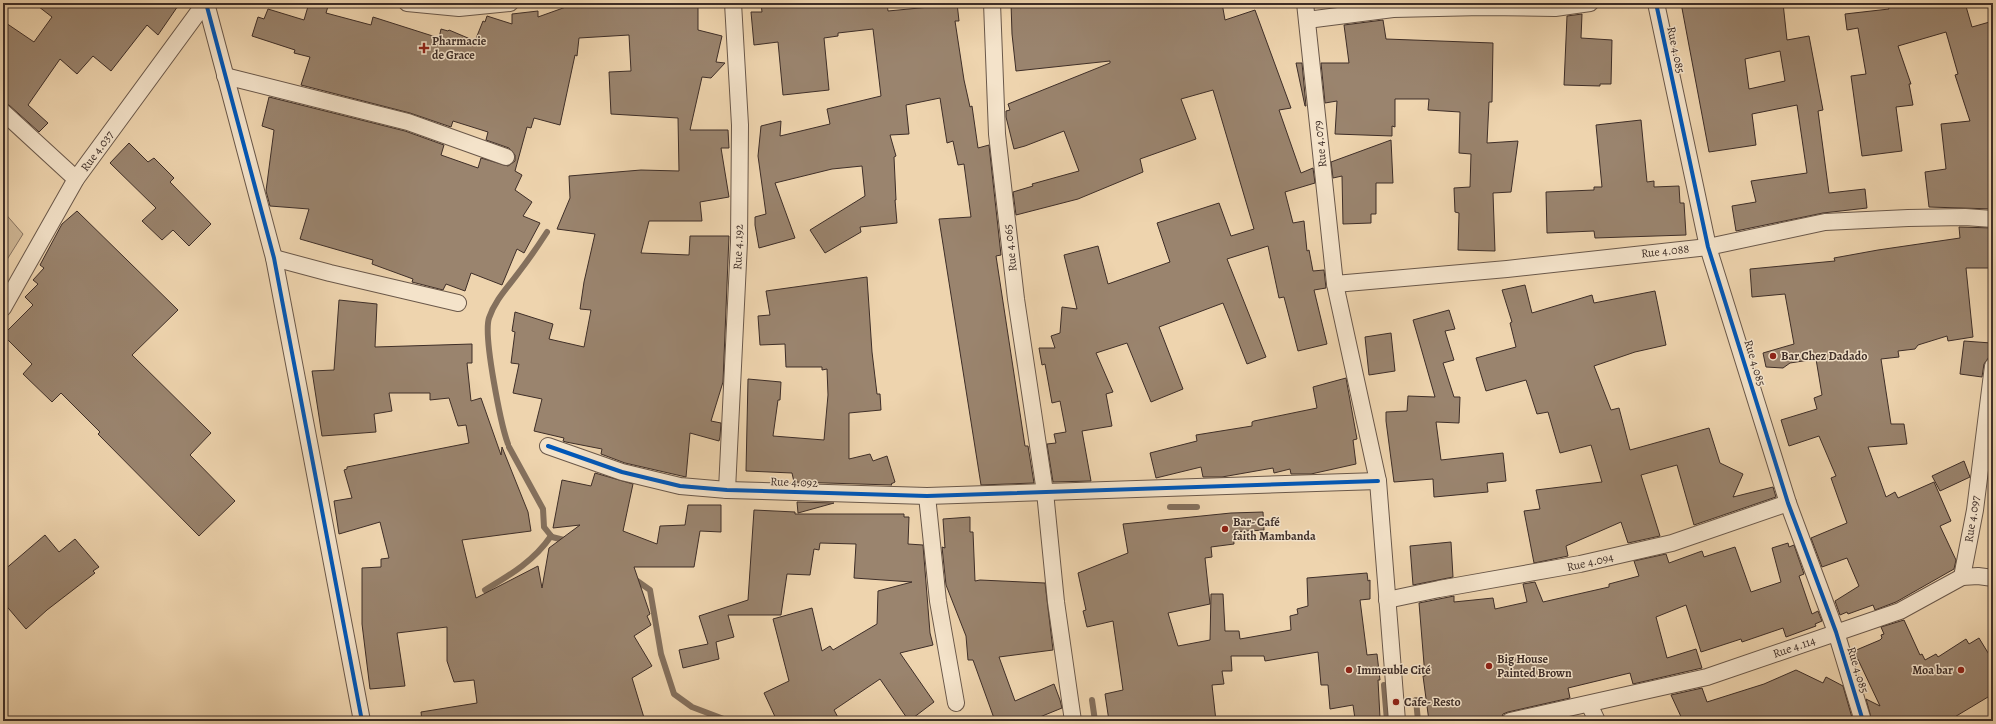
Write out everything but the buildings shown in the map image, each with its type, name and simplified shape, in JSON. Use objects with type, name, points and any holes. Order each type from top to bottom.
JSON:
[{"type":"street","points":[[206,3],[274,258],[362,721]]},
{"type":"street","name":"Rue 4.037","points":[[3,308],[76,179],[206,3]]},
{"type":"street","points":[[406,3],[459,8],[510,3]]},
{"type":"street","name":"Rue 4.192","points":[[727,490],[739,226],[740,125],[732,3]]},
{"type":"street","name":"Rue 4.065","points":[[992,3],[997,134],[1016,299],[1045,492],[1056,602],[1072,721]]},
{"type":"street","name":"Rue 4.079","points":[[1304,3],[1335,284],[1378,481],[1397,721]]},
{"type":"street","points":[[1307,20],[1393,9],[1483,6],[1555,8],[1590,3]]},
{"type":"street","name":"Rue 4.085","points":[[1656,3],[1708,246],[1788,503],[1836,632],[1863,721]]},
{"type":"street","points":[[225,76],[408,122],[506,157]]},
{"type":"street","points":[[3,112],[76,179]]},
{"type":"street","name":"Rue 4.088","points":[[1335,284],[1507,269],[1708,246],[1825,222],[1908,218],[1965,217],[1993,219]]},
{"type":"street","points":[[274,258],[330,273],[458,303]]},
{"type":"street","name":"Rue 4.097","points":[[1962,577],[1975,510],[1993,366]]},
{"type":"street","name":"Rue 4.092","points":[[548,446],[622,472],[680,486],[727,490],[927,496],[1378,481]]},
{"type":"street","points":[[927,496],[938,601],[956,703]]},
{"type":"street","name":"Rue 4.094","points":[[1387,600],[1439,589],[1580,564],[1672,542],[1788,503]]},
{"type":"street","name":"Rue 4.114","points":[[1510,721],[1707,676],[1900,611],[1962,577],[1978,576],[1993,578]]},
{"type":"street","points":[[1589,704],[1597,721]]},
{"type":"shaded area","points":[[3,211],[23,234],[3,266]]},
{"type":"waterway","points":[[508,444],[497,401],[488,343],[489,318],[498,299],[547,232]]},
{"type":"waterway","points":[[509,447],[543,509],[544,527],[552,537],[568,541]]},
{"type":"waterway","points":[[1170,507],[1197,507]]},
{"type":"waterway","points":[[485,590],[521,567],[537,553],[551,536]]},
{"type":"waterway","points":[[633,578],[650,590],[661,654],[674,694],[692,707],[729,721]]},
{"type":"waterway","points":[[1384,685],[1387,721]]},
{"type":"waterway","points":[[1092,700],[1095,721]]},
{"type":"waterway","points":[[1416,700],[1418,721]]},
{"type":"cycle path","points":[[206,3],[274,258],[362,721]]},
{"type":"cycle path","points":[[1656,3],[1708,247],[1788,503],[1836,632],[1863,721]]},
{"type":"cycle path","points":[[548,446],[622,472],[680,486],[727,490],[927,496],[1378,481]]},
{"type":"place","name":"Pharmacie de Grace","points":[[424,48]]},
{"type":"place","name":"Bar Chez Dadado","points":[[1773,356]]},
{"type":"place","name":"Bar- Café faith Mambanda","points":[[1225,529]]},
{"type":"place","name":"Big House Painted Brown","points":[[1489,666]]},
{"type":"place","name":"Immeuble Cité","points":[[1349,670]]},
{"type":"place","name":"Moa bar","points":[[1961,670]]},
{"type":"place","name":"Cafe- Resto","points":[[1396,702]]}]
